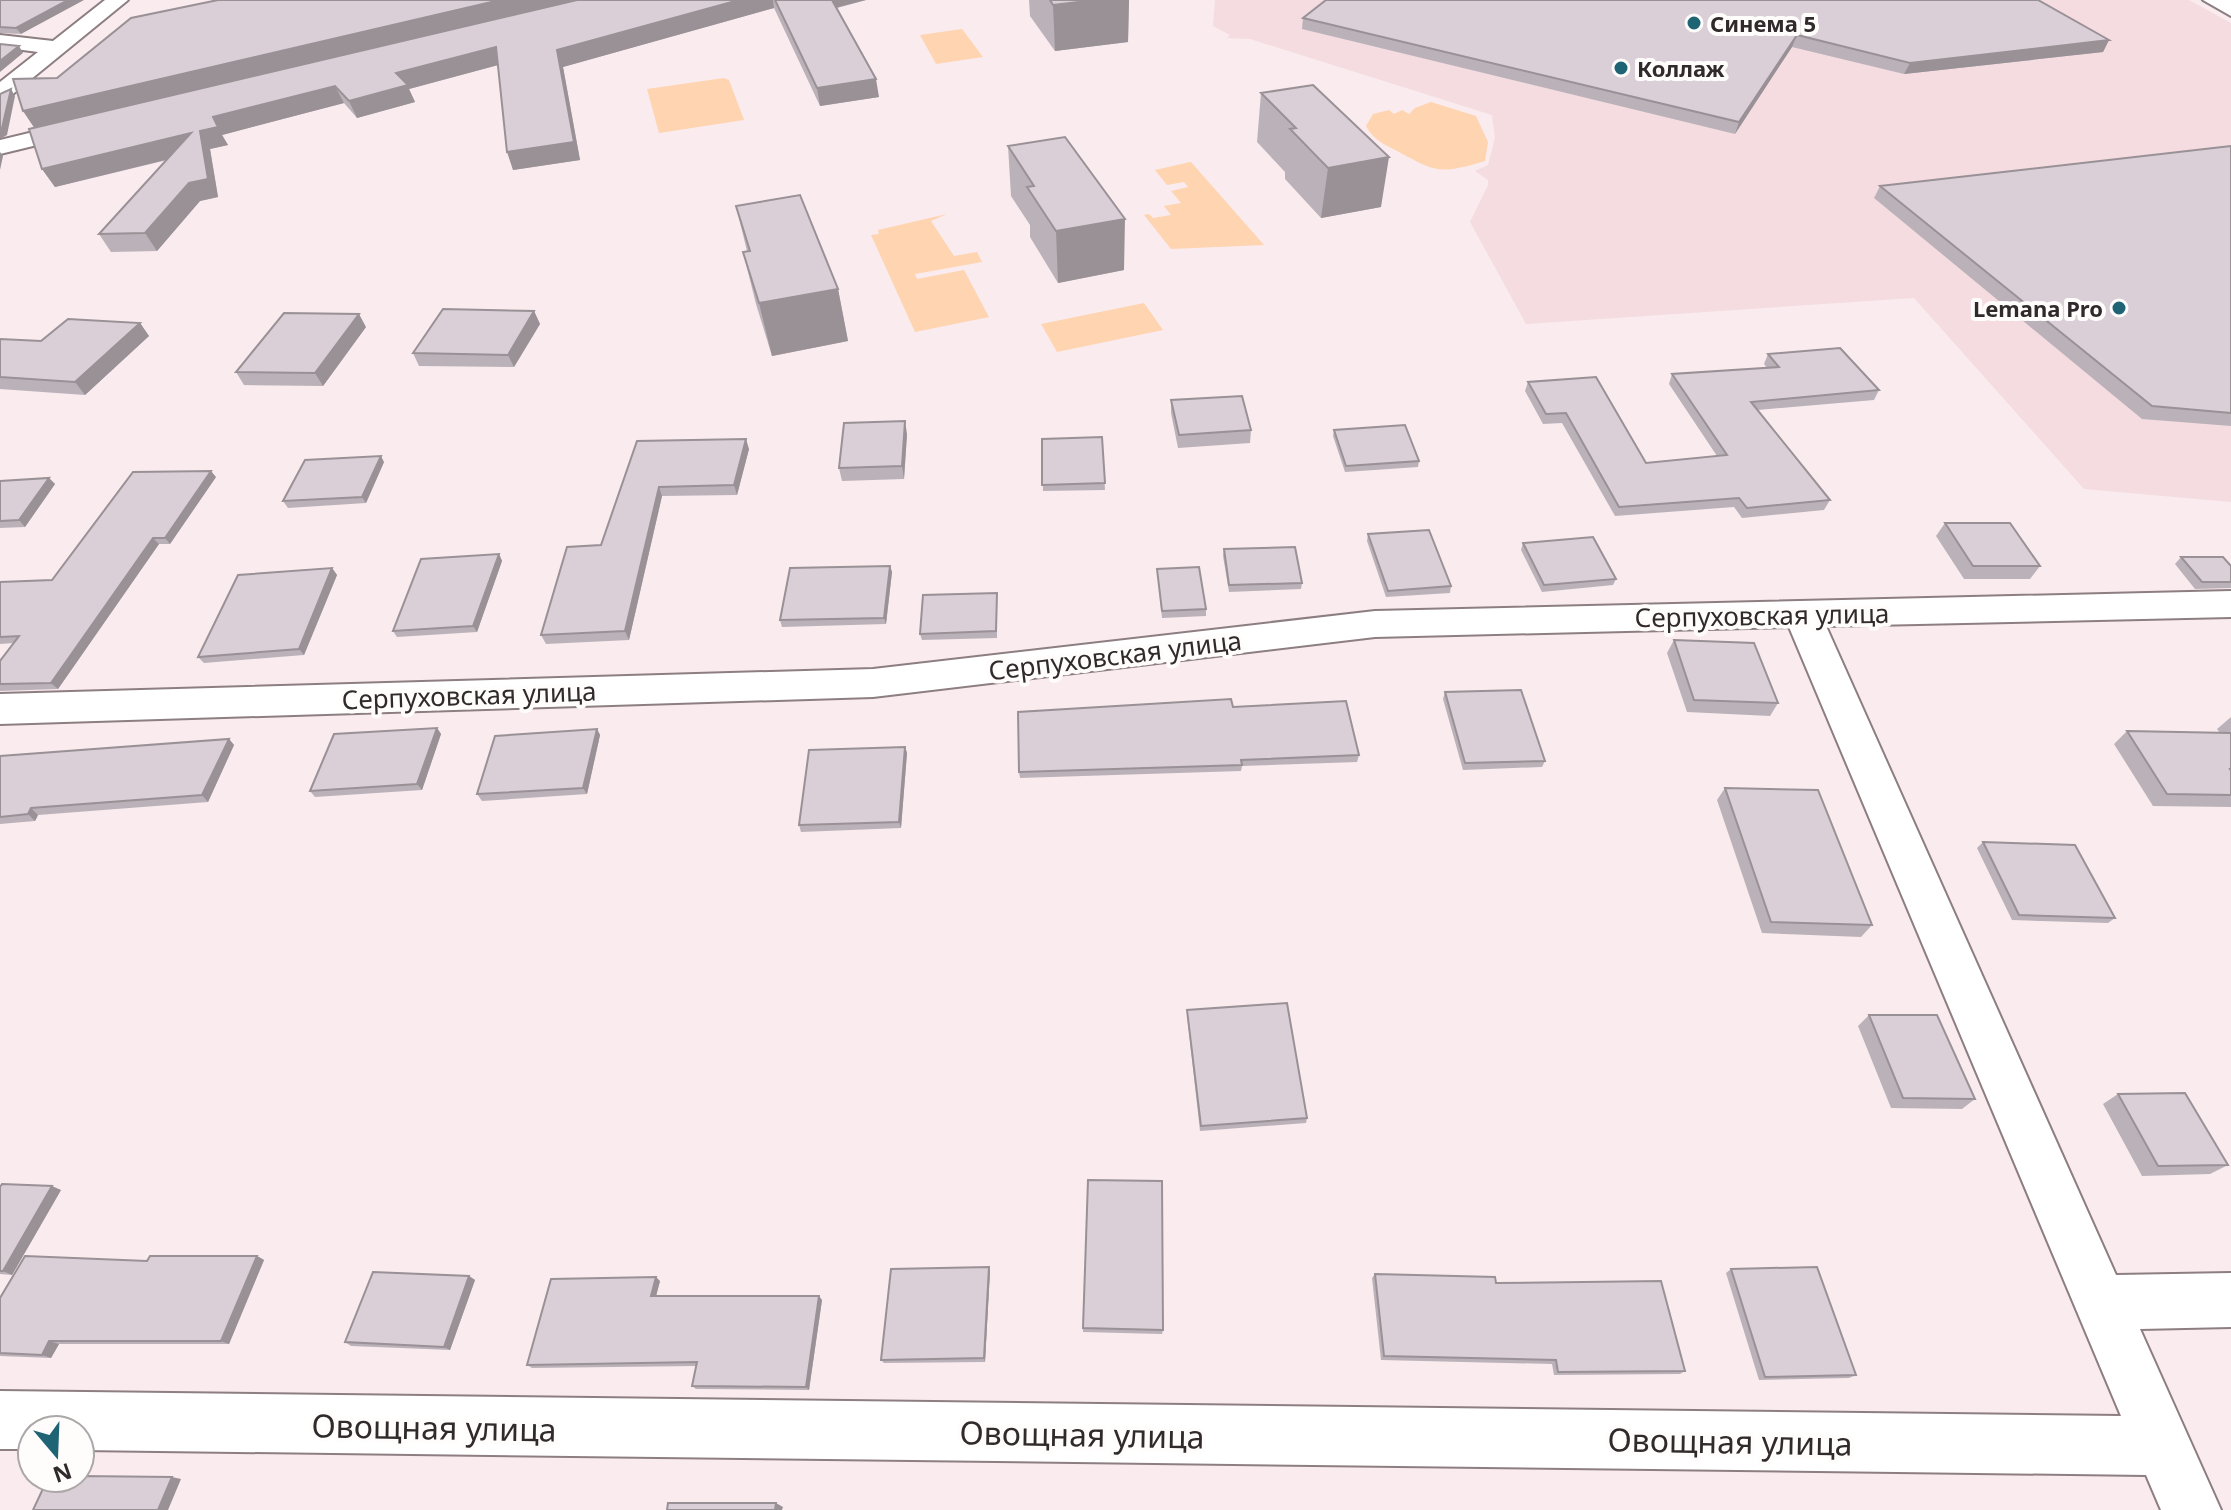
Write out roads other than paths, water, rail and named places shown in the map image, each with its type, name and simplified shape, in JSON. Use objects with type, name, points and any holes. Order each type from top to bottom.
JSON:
[{"type":"street","points":[[0,93],[118,0]]},
{"type":"street","points":[[2214,0],[2231,9]]},
{"type":"street","points":[[0,41],[57,48]]},
{"type":"street","points":[[0,147],[107,121]]},
{"type":"street","name":"Серпуховская улица","points":[[0,709],[873,683],[1375,624],[2231,604]]},
{"type":"street","points":[[1802,614],[2191,1510]]},
{"type":"street","points":[[2100,1302],[2231,1300]]},
{"type":"street","name":"Овощная улица","points":[[0,1420],[2163,1446]]},
{"type":"place","name":"Синема 5","points":[[1694,23]]},
{"type":"place","name":"Коллаж","points":[[1621,68]]},
{"type":"place","name":"Lemana Pro","points":[[2119,308]]}]
